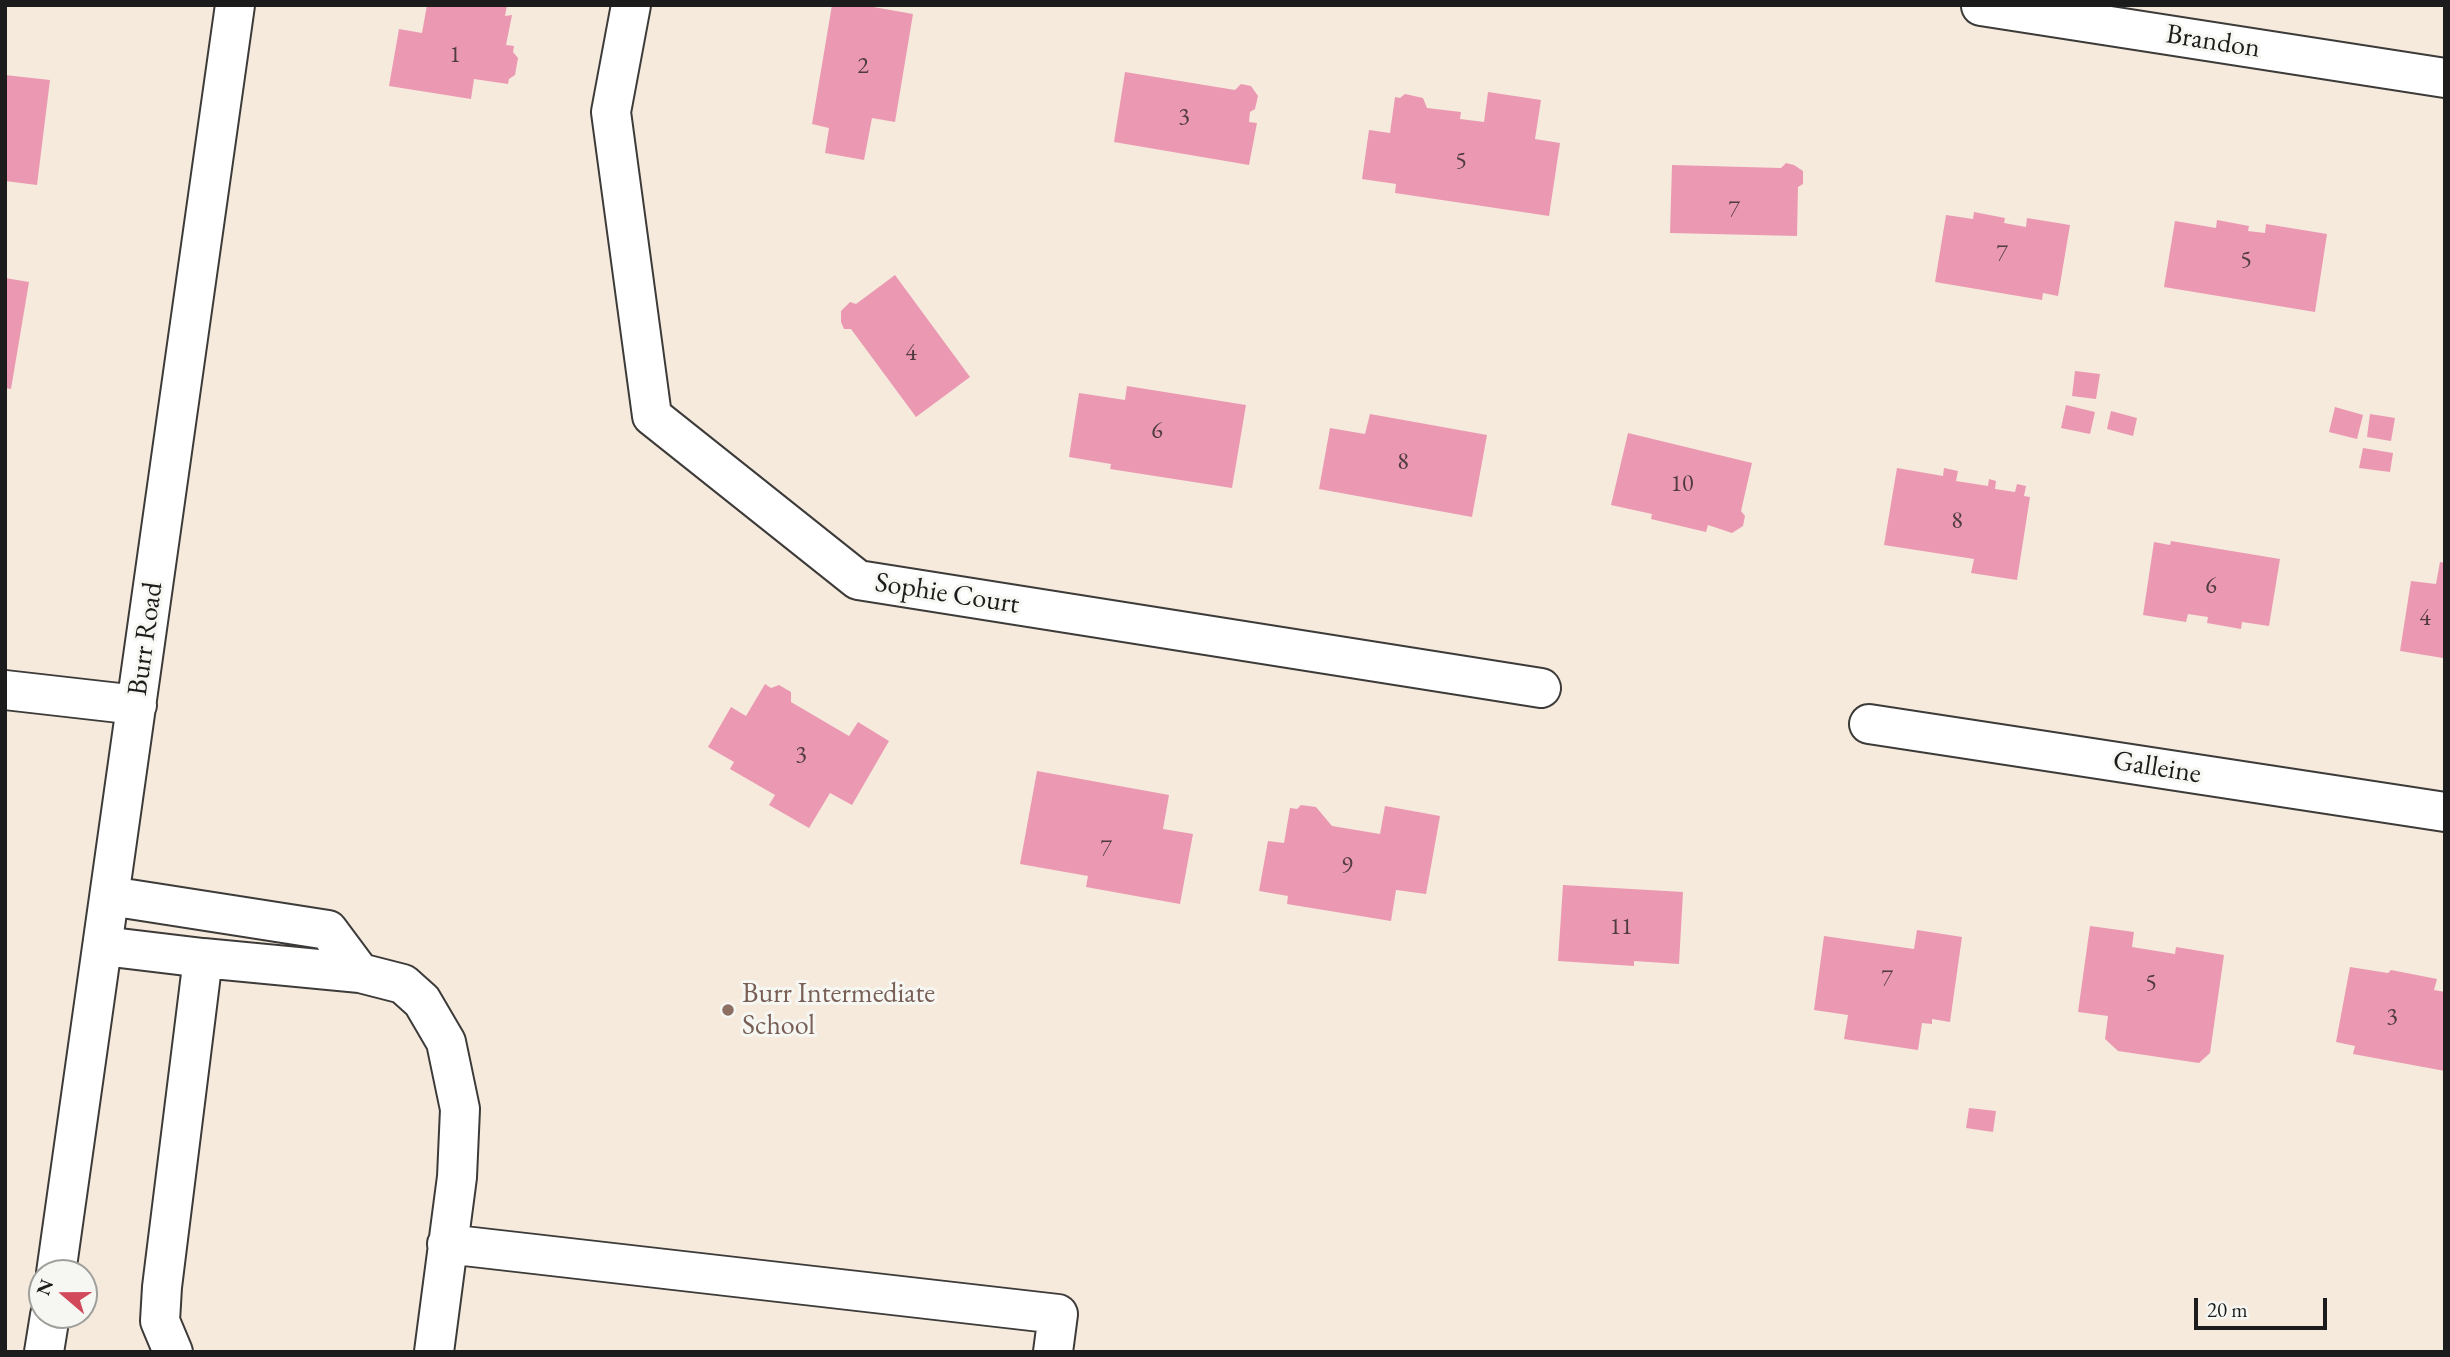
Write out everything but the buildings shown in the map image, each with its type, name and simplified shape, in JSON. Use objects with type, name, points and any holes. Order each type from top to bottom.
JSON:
[{"type":"street","name":"Burr Road","points":[[58,1259],[235,5]]},
{"type":"street","name":"Sophie Court","points":[[631,5],[611,112],[652,416],[858,580],[1541,688]]},
{"type":"street","name":"Brandon","points":[[1981,6],[2445,78]]},
{"type":"street","points":[[5,691],[137,705]]},
{"type":"street","name":"Galleine","points":[[1869,724],[2445,812]]},
{"type":"street","points":[[110,897],[328,930],[360,973]]},
{"type":"street","points":[[103,946],[360,973],[403,984],[422,1001],[446,1042],[460,1109],[457,1177],[434,1352]]},
{"type":"street","points":[[173,1352],[160,1321],[162,1287],[203,958]]},
{"type":"street","points":[[447,1244],[1058,1314],[1053,1352]]},
{"type":"street","points":[[44,1352],[48,1329]]},
{"type":"place","name":"Burr Intermediate School","points":[[728,1010]]}]
